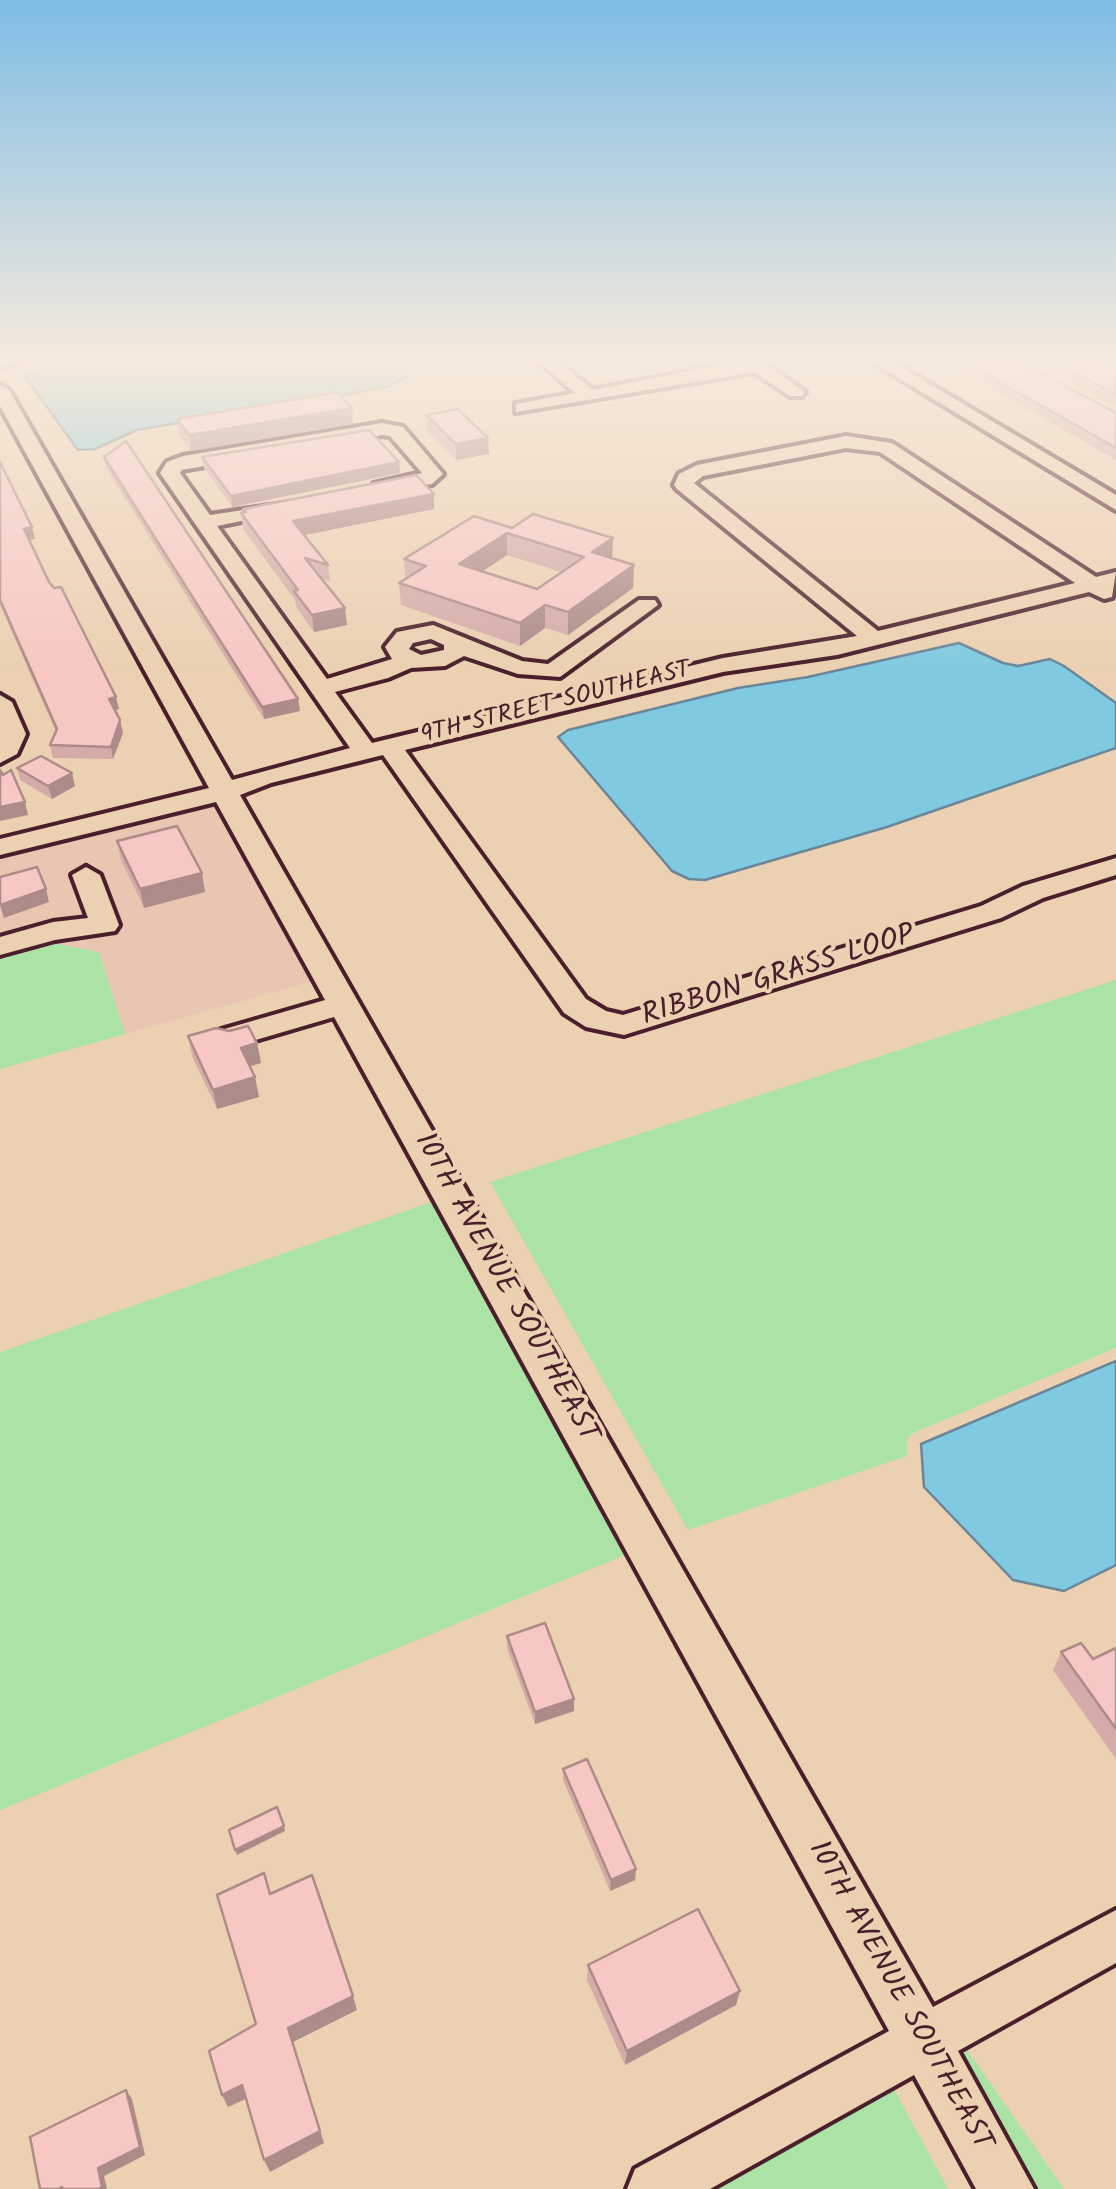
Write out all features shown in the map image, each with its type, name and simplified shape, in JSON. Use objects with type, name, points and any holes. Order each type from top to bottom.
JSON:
[{"type":"street","name":"10TH AVENUE SOUTHEAST","points":[[41,463],[922,2042],[989,2181]]},
{"type":"street","name":"RIBBON GRASS LOOP","points":[[190,463],[174,466],[170,473],[321,688],[377,748],[576,1006],[598,1020],[624,1025],[991,912],[1033,892],[1116,866]]},
{"type":"street","name":"RIBBON GRASS LOOP","points":[[351,494],[425,480],[433,474],[423,463]]},
{"type":"street","points":[[737,463],[697,471],[686,478],[684,485],[873,638]]},
{"type":"street","points":[[911,463],[1105,582],[1116,600]]},
{"type":"street","points":[[1048,463],[1116,504]]},
{"type":"street","points":[[204,522],[296,504]]},
{"type":"street","name":"9TH STREET SOUTHEAST","points":[[0,847],[227,791],[262,777],[722,664],[873,638],[1105,582]]},
{"type":"street","points":[[321,688],[380,673],[408,660],[396,646],[413,634],[442,634],[457,646],[518,667],[552,672],[648,605]]},
{"type":"street","points":[[0,702],[14,734],[8,749],[0,754]]},
{"type":"street","points":[[0,946],[53,931],[105,925],[86,875]]},
{"type":"street","points":[[232,1036],[345,1004]]},
{"type":"street","points":[[655,2189],[1116,1935]]},
{"type":"shaded area","points":[[218,799],[317,980],[125,1034],[99,952],[42,941],[104,932],[118,922],[96,866],[71,873],[89,920],[0,938],[0,853]]},
{"type":"green space","points":[[42,941],[99,952],[125,1034],[0,1069],[0,953]]},
{"type":"green space","points":[[1116,980],[1116,1348],[913,1433],[907,1440],[907,1456],[688,1530],[490,1182]]},
{"type":"green space","points":[[437,1200],[630,1553],[0,1810],[0,1352]]},
{"type":"green space","points":[[965,2047],[1064,2189],[1032,2189],[954,2053]]},
{"type":"green space","points":[[891,2084],[948,2189],[708,2189]]},
{"type":"water","points":[[959,643],[1003,663],[1018,666],[1050,659],[1064,666],[1116,703],[1116,748],[887,827],[705,880],[689,879],[672,871],[558,737],[568,730],[738,688],[808,677]]},
{"type":"water","points":[[1116,1361],[1116,1565],[1064,1591],[1013,1580],[924,1487],[921,1444]]},
{"type":"building","points":[[1,463],[32,527],[24,529],[49,582],[54,588],[61,587],[116,697],[109,699],[120,720],[111,747],[50,745],[57,729],[0,600]]},
{"type":"building","points":[[108,463],[141,463],[298,699],[262,707]]},
{"type":"building","points":[[207,463],[393,463],[231,496]]},
{"type":"building","points":[[416,475],[434,494],[293,521],[328,565],[305,558],[345,608],[312,615],[241,513],[246,512],[243,509]]},
{"type":"building","points":[[533,514],[613,538],[592,552],[634,565],[568,612],[545,605],[520,623],[399,583],[426,566],[404,559],[474,516],[512,528]],"holes":[[[507,533],[584,557],[537,589],[459,564]]]},
{"type":"building","points":[[41,756],[72,773],[48,786],[17,768]]},
{"type":"building","points":[[0,770],[3,775],[11,770],[25,802],[0,807]]},
{"type":"building","points":[[177,826],[202,873],[140,889],[117,841]]},
{"type":"building","points":[[37,867],[46,889],[0,905],[0,877]]},
{"type":"building","points":[[248,1026],[257,1043],[241,1048],[255,1077],[213,1090],[188,1036],[216,1028],[229,1031]]},
{"type":"building","points":[[545,1623],[574,1699],[535,1712],[507,1636]]},
{"type":"building","points":[[1081,1643],[1093,1659],[1116,1648],[1116,1729],[1061,1652]]},
{"type":"building","points":[[587,1759],[636,1869],[611,1880],[563,1769]]},
{"type":"building","points":[[277,1807],[284,1826],[235,1850],[229,1830]]},
{"type":"building","points":[[264,1873],[270,1894],[312,1875],[353,1996],[288,2028],[320,2131],[264,2160],[242,2085],[222,2095],[209,2051],[256,2024],[217,1895]]},
{"type":"building","points":[[698,1909],[740,1991],[627,2051],[588,1965]]},
{"type":"building","points":[[126,2090],[140,2147],[98,2168],[102,2187],[98,2189],[40,2189],[30,2137]]}]
